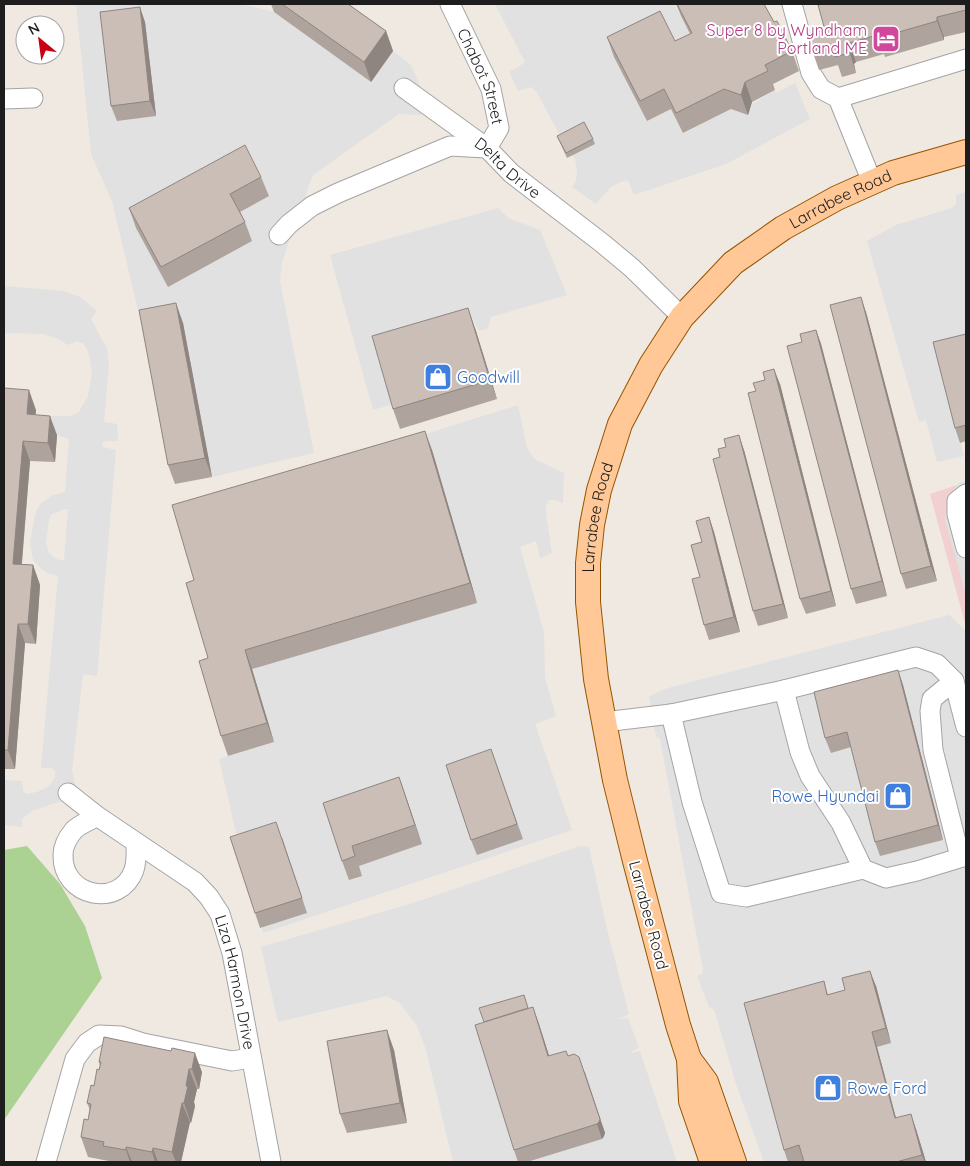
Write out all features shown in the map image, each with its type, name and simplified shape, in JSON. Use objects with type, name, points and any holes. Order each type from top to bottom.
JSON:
[{"type":"main road","name":"Larrabee Road","points":[[712,1162],[691,1101],[689,1059],[676,1017],[615,780],[596,679],[588,602],[588,563],[592,526],[599,490],[620,424],[651,364],[682,317],[733,263],[783,228],[810,212],[872,182],[922,164],[966,152]]},
{"type":"main road","name":"Larrabee Road","points":[[689,1059],[706,1082],[734,1162]]},
{"type":"street","name":"Chabot Street","points":[[450,4],[491,89],[499,128],[487,148]]},
{"type":"street","points":[[792,4],[812,73],[821,89],[838,98],[872,182]]},
{"type":"street","points":[[838,98],[966,59]]},
{"type":"street","points":[[404,88],[487,148]]},
{"type":"street","points":[[4,99],[33,98]]},
{"type":"street","name":"Delta Drive","points":[[278,234],[312,206],[338,193],[450,146],[487,148],[511,173],[632,268],[682,317]]},
{"type":"street","points":[[966,494],[957,501],[957,514],[966,548]]},
{"type":"street","points":[[604,722],[671,714],[784,690],[916,656],[936,664],[954,681],[966,727]]},
{"type":"street","points":[[671,714],[692,802],[721,893],[746,897],[863,870],[886,878],[917,871],[963,856],[933,750],[930,711],[932,699],[954,681]]},
{"type":"street","points":[[784,690],[810,776],[841,823],[863,870]]},
{"type":"street","name":"Liza Harmon Drive","points":[[68,793],[97,816],[195,882],[209,897],[220,914],[232,953],[271,1162]]},
{"type":"street","points":[[97,816],[74,830],[67,839],[63,851],[63,863],[66,874],[74,884],[95,894],[107,893],[118,889],[128,881],[134,870],[136,842]]},
{"type":"street","points":[[46,1162],[75,1059],[87,1043],[99,1035],[121,1036],[143,1043],[232,1061],[251,1058]]},
{"type":"shaded area","points":[[76,4],[238,4],[274,12],[371,82],[393,51],[411,65],[421,88],[431,96],[420,115],[399,114],[313,175],[306,193],[307,200],[301,225],[289,241],[282,263],[280,281],[314,453],[212,477],[183,323],[146,329],[141,323],[112,201],[91,154]]},
{"type":"shaded area","points":[[495,4],[674,4],[699,52],[647,121],[671,109],[684,133],[731,109],[748,114],[752,104],[775,90],[776,93],[795,83],[810,119],[726,164],[634,195],[628,180],[620,182],[611,187],[596,204],[572,187],[576,181],[577,172],[575,159],[536,91],[531,87],[518,91],[509,71],[525,62]]},
{"type":"shaded area","points":[[966,192],[966,338],[936,346],[964,456],[937,462],[926,420],[919,422],[867,241],[896,225],[952,208],[956,204],[956,195]]},
{"type":"shaded area","points":[[498,208],[508,218],[540,230],[567,295],[491,317],[488,328],[479,331],[474,321],[378,348],[393,404],[373,410],[330,255]]},
{"type":"shaded area","points":[[4,286],[64,291],[80,297],[97,311],[91,319],[107,349],[109,364],[104,422],[117,424],[118,441],[105,441],[102,444],[103,447],[116,450],[97,676],[83,674],[72,771],[76,786],[67,804],[62,801],[32,811],[22,819],[22,827],[4,825],[4,780],[22,781],[23,791],[26,794],[37,792],[49,786],[55,777],[55,771],[52,768],[41,768],[58,576],[47,573],[33,560],[30,543],[35,514],[40,504],[53,495],[65,492],[69,439],[57,435],[34,433],[36,416],[71,416],[79,412],[88,396],[92,373],[89,354],[84,344],[77,341],[68,345],[43,334],[4,333]],"holes":[[[68,509],[64,560],[60,560],[54,558],[49,553],[46,543],[49,519],[52,514]]]},
{"type":"shaded area","points":[[518,405],[527,448],[534,459],[564,473],[563,503],[549,500],[546,505],[552,553],[540,558],[536,541],[520,547],[544,632],[545,678],[556,716],[535,724],[572,830],[263,933],[240,850],[219,759],[274,742],[252,669],[378,449]]},
{"type":"shaded area","points":[[966,481],[966,595],[945,520],[951,493],[959,483]]},
{"type":"shaded area","points":[[966,482],[966,627],[930,494]]},
{"type":"shaded area","points":[[949,615],[966,631],[966,1162],[764,1162],[736,1084],[715,1012],[709,1007],[697,976],[702,974],[703,970],[660,739],[656,737],[649,696],[668,688]]},
{"type":"shaded area","points":[[580,846],[589,847],[606,925],[629,1014],[618,1019],[628,1018],[639,1048],[632,1051],[632,1053],[640,1051],[677,1162],[453,1162],[426,1050],[417,1026],[400,1003],[387,996],[278,1022],[261,947],[413,903]]},
{"type":"green space","points":[[27,846],[60,884],[85,926],[102,978],[4,1120],[4,850]]},
{"type":"building","points":[[282,4],[348,4],[386,31],[364,62]]},
{"type":"building","points":[[677,4],[764,4],[774,22],[777,21],[792,51],[765,65],[768,71],[745,82],[741,95],[724,89],[676,113],[664,89],[640,101],[607,37],[660,11],[675,41],[692,33]]},
{"type":"building","points":[[966,4],[966,10],[937,17],[937,21],[878,38],[877,35],[849,43],[847,44],[849,53],[835,57],[832,45],[812,50],[808,34],[825,30],[818,5]]},
{"type":"building","points":[[140,7],[150,101],[111,106],[100,12]]},
{"type":"building","points":[[584,122],[593,139],[566,153],[557,136]]},
{"type":"building","points":[[245,145],[261,177],[230,194],[245,222],[161,267],[129,208]]},
{"type":"building","points":[[861,297],[931,566],[901,574],[830,305]]},
{"type":"building","points":[[176,303],[205,458],[168,465],[139,310]]},
{"type":"building","name":"Goodwill","points":[[468,308],[490,380],[393,409],[372,336]]},
{"type":"building","points":[[816,330],[882,581],[851,589],[787,346],[802,342],[800,334]]},
{"type":"building","points":[[966,334],[966,425],[955,428],[933,342]]},
{"type":"building","points":[[774,369],[831,591],[800,599],[748,393],[756,391],[753,383],[765,380],[763,372]]},
{"type":"building","points":[[4,388],[29,390],[27,414],[50,416],[48,443],[23,441],[13,564],[33,565],[28,624],[18,624],[8,750],[4,750]]},
{"type":"building","points":[[425,431],[470,583],[245,650],[267,723],[221,736],[199,661],[208,658],[186,583],[194,580],[172,505]]},
{"type":"building","points":[[739,435],[783,604],[753,611],[713,459],[720,457],[718,449],[726,447],[724,439]]},
{"type":"building","points":[[709,517],[734,617],[704,625],[692,579],[700,577],[691,545],[702,542],[696,521]]},
{"type":"building","name":"Rowe Hyundai","points":[[898,670],[938,825],[875,842],[847,732],[825,738],[814,692]]},
{"type":"building","points":[[491,749],[517,824],[471,840],[446,765]]},
{"type":"building","points":[[399,777],[415,825],[352,846],[355,856],[342,861],[323,803]]},
{"type":"building","points":[[276,822],[302,898],[255,913],[230,837]]},
{"type":"building","name":"Rowe Ford","points":[[870,971],[886,1028],[872,1032],[895,1118],[911,1114],[922,1155],[896,1162],[804,1162],[799,1145],[784,1150],[744,1003],[824,981],[827,995],[845,990],[842,978]]},
{"type":"building","points":[[524,995],[528,1008],[484,1022],[479,1008]]},
{"type":"building","points":[[533,1007],[548,1056],[566,1051],[568,1056],[574,1054],[579,1057],[600,1119],[597,1124],[514,1150],[475,1025]]},
{"type":"building","points":[[387,1030],[400,1103],[340,1114],[327,1041]]},
{"type":"building","points":[[104,1037],[171,1051],[172,1048],[195,1053],[192,1069],[189,1069],[186,1086],[188,1086],[184,1103],[182,1103],[172,1152],[153,1148],[152,1152],[126,1147],[126,1150],[103,1146],[104,1142],[81,1137],[84,1119],[88,1120],[91,1104],[87,1103],[91,1085],[94,1086],[97,1069],[99,1070]]},
{"type":"place","name":"Super 8 by Wyndham Portland ME","points":[[886,39]]},
{"type":"place","name":"Goodwill","points":[[438,377]]},
{"type":"place","name":"Rowe Hyundai","points":[[898,796]]},
{"type":"place","name":"Rowe Ford","points":[[828,1088]]}]
